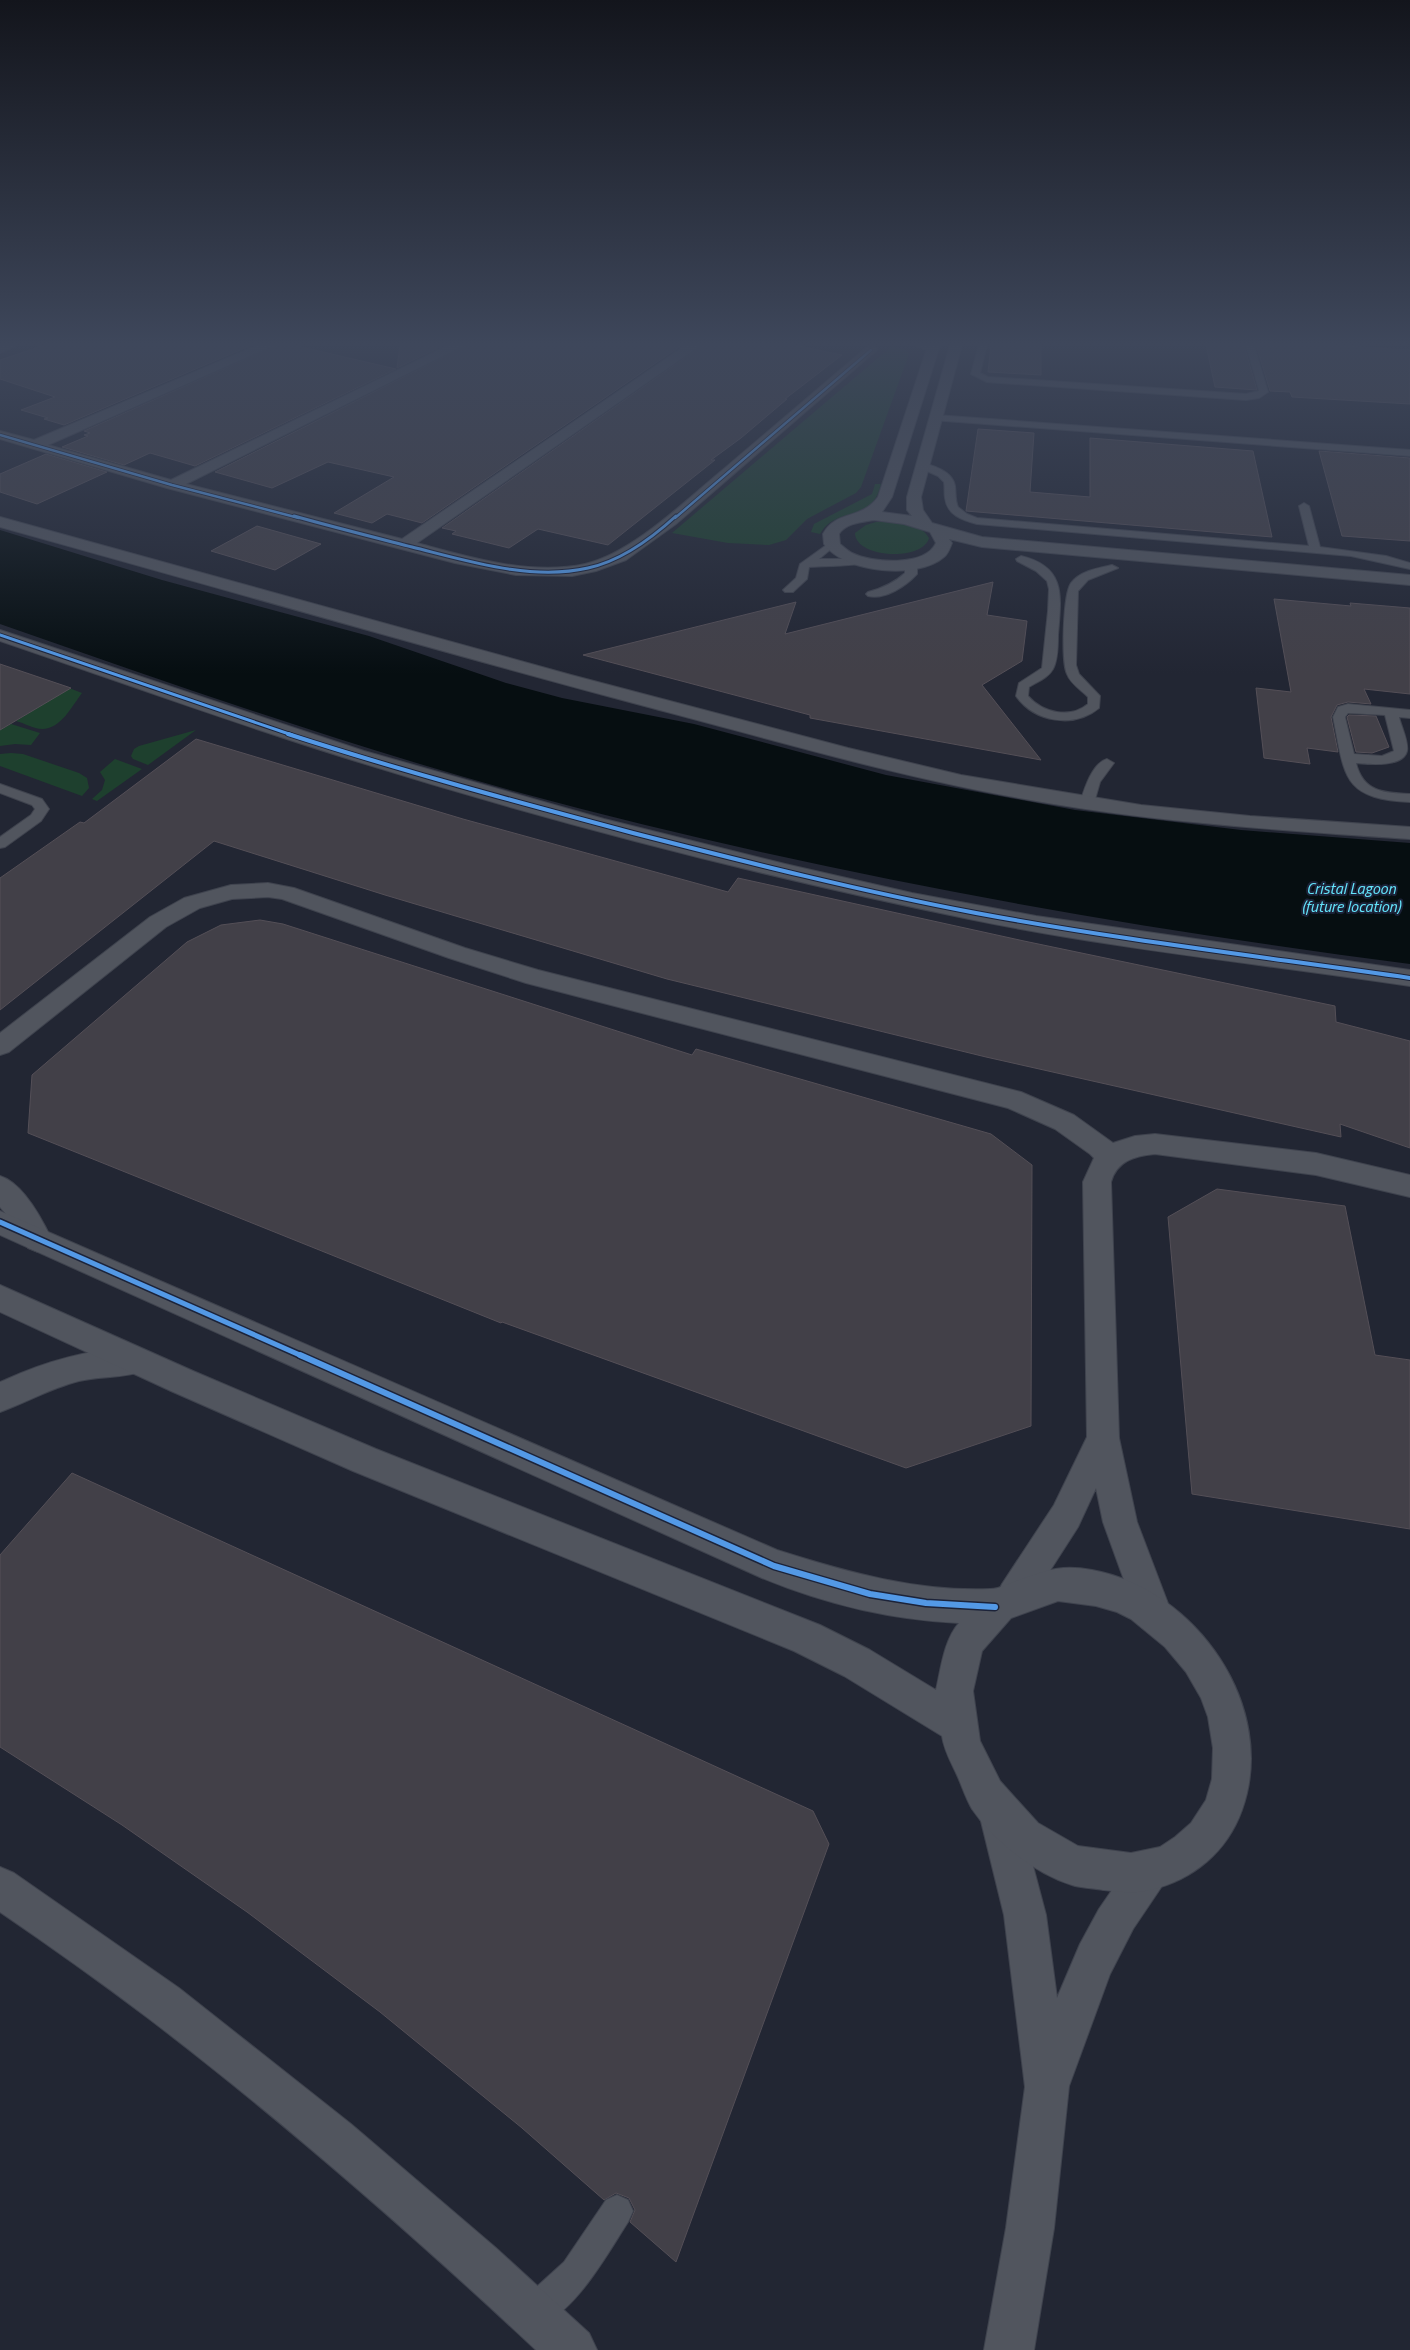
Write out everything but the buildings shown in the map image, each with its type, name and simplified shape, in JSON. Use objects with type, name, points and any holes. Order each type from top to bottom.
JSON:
[{"type":"street","points":[[68,455],[172,485],[455,558],[492,570],[533,578],[581,576],[612,568],[626,562],[749,455]]},
{"type":"street","points":[[172,485],[235,455]]},
{"type":"street","points":[[404,545],[536,455]]},
{"type":"street","points":[[865,516],[878,507],[885,497],[897,455]]},
{"type":"street","points":[[925,455],[914,503],[919,517],[944,537],[945,545],[942,552],[934,558]]},
{"type":"street","points":[[1410,580],[982,542],[896,516],[865,516],[849,520],[838,526],[831,533],[832,544],[836,550],[847,557],[861,562],[882,566],[911,565],[934,558],[959,555],[1410,592]]},
{"type":"street","points":[[0,522],[574,681],[854,756],[961,781],[1087,803],[1195,817],[1410,833]]},
{"type":"street","points":[[1103,553],[1141,537]]},
{"type":"street","points":[[0,635],[407,770],[763,866],[915,900],[1029,922],[1152,942],[1410,978]]},
{"type":"street","points":[[0,1046],[174,911],[211,896],[231,892],[268,890],[301,897],[457,954],[534,977],[1012,1099],[1049,1112],[1066,1122],[1097,1144],[1110,1157]]},
{"type":"street","points":[[1154,1614],[1120,1522],[1103,1438],[1097,1182],[1099,1172],[1110,1157],[1130,1147],[1155,1144],[1316,1164],[1370,1175],[1410,1186]]},
{"type":"street","points":[[0,1187],[25,1218],[38,1240]]},
{"type":"street","points":[[0,1222],[774,1566],[829,1584],[884,1597],[940,1605],[1005,1601],[1035,1587],[1058,1584],[1082,1585],[1107,1590],[1131,1600],[1154,1614],[1177,1633],[1198,1656],[1214,1683],[1225,1711],[1232,1741],[1232,1771],[1227,1799],[1215,1824],[1198,1845],[1176,1862],[1148,1872],[1118,1874],[1086,1869],[1062,1860],[1024,1838],[999,1813],[978,1786],[964,1754],[956,1723],[954,1695],[957,1669],[966,1645],[978,1624],[1005,1601],[1066,1516],[1103,1438]]},
{"type":"street","points":[[0,1298],[133,1361],[259,1416],[488,1511],[807,1638],[857,1663],[956,1723]]},
{"type":"street","points":[[0,1398],[54,1374],[107,1362],[133,1361]]},
{"type":"street","points":[[999,1813],[1025,1915],[1047,2087]]},
{"type":"street","points":[[1009,2350],[1030,2228],[1047,2087],[1102,1943],[1124,1905],[1148,1872]]},
{"type":"street","points":[[0,1887],[186,2020],[294,2107],[410,2204],[572,2350]]},
{"type":"lane","points":[[922,466],[946,478],[950,484],[951,505],[957,513],[970,519],[995,524],[1371,556],[1410,566]]},
{"type":"lane","points":[[1304,506],[1316,551]]},
{"type":"lane","points":[[789,590],[801,579],[803,568],[832,544]]},
{"type":"lane","points":[[1021,559],[1044,571],[1054,582],[1056,588],[1050,664],[1042,675],[1023,686],[1022,696],[1030,706],[1058,716],[1085,713],[1090,710],[1096,701],[1094,696],[1073,675],[1070,665],[1072,591],[1074,585],[1085,577],[1112,568]]},
{"type":"lane","points":[[807,564],[861,562]]},
{"type":"lane","points":[[872,594],[889,591],[903,582],[911,574],[911,565]]},
{"type":"lane","points":[[1410,714],[1356,708],[1348,708],[1340,713],[1352,775],[1357,784],[1367,791],[1382,796],[1410,798]]},
{"type":"lane","points":[[1349,758],[1381,760],[1396,757],[1400,753],[1401,749],[1391,712]]},
{"type":"lane","points":[[1087,803],[1093,782],[1107,763]]},
{"type":"lane","points":[[0,844],[36,818],[42,809],[37,802],[3,793]]},
{"type":"lane","points":[[532,2313],[576,2274],[617,2211]]},
{"type":"green space","points":[[764,455],[873,455],[861,487],[856,493],[807,519],[786,540],[769,545],[728,543],[672,533]]},
{"type":"green space","points":[[875,484],[881,484],[876,497],[870,505],[862,510],[835,519],[820,534],[811,532],[814,524],[872,494]]},
{"type":"green space","points":[[876,522],[898,522],[913,525],[925,532],[929,538],[924,546],[915,551],[903,554],[877,552],[866,548],[858,541],[855,533],[866,525]]},
{"type":"green space","points":[[69,688],[82,693],[65,716],[55,725],[39,729],[16,721]]},
{"type":"green space","points":[[11,724],[40,733],[31,745],[15,744],[0,746],[0,730]]},
{"type":"green space","points":[[196,730],[148,765],[133,759],[131,756],[134,749],[139,746]]},
{"type":"green space","points":[[0,754],[23,754],[79,773],[87,778],[89,788],[82,796],[0,766]]},
{"type":"green space","points":[[115,759],[142,769],[97,801],[92,799],[102,790],[105,780],[100,772]]},
{"type":"water","name":"Cristal Lagoon (future location)","points":[[0,530],[162,580],[369,636],[506,683],[562,698],[694,724],[886,775],[1075,810],[1241,830],[1410,843],[1410,964],[1298,949],[1074,914],[852,872],[741,848],[631,821],[521,793],[390,755],[259,713],[0,624]]},
{"type":"cycle path","points":[[68,455],[172,485],[455,558],[516,570],[553,572],[590,568],[620,557],[671,521],[749,455]]},
{"type":"cycle path","points":[[0,635],[357,756],[471,789],[722,856],[912,900],[1036,924],[1410,978]]},
{"type":"cycle path","points":[[0,1222],[774,1566],[829,1584],[870,1594],[926,1603],[995,1607]]}]
